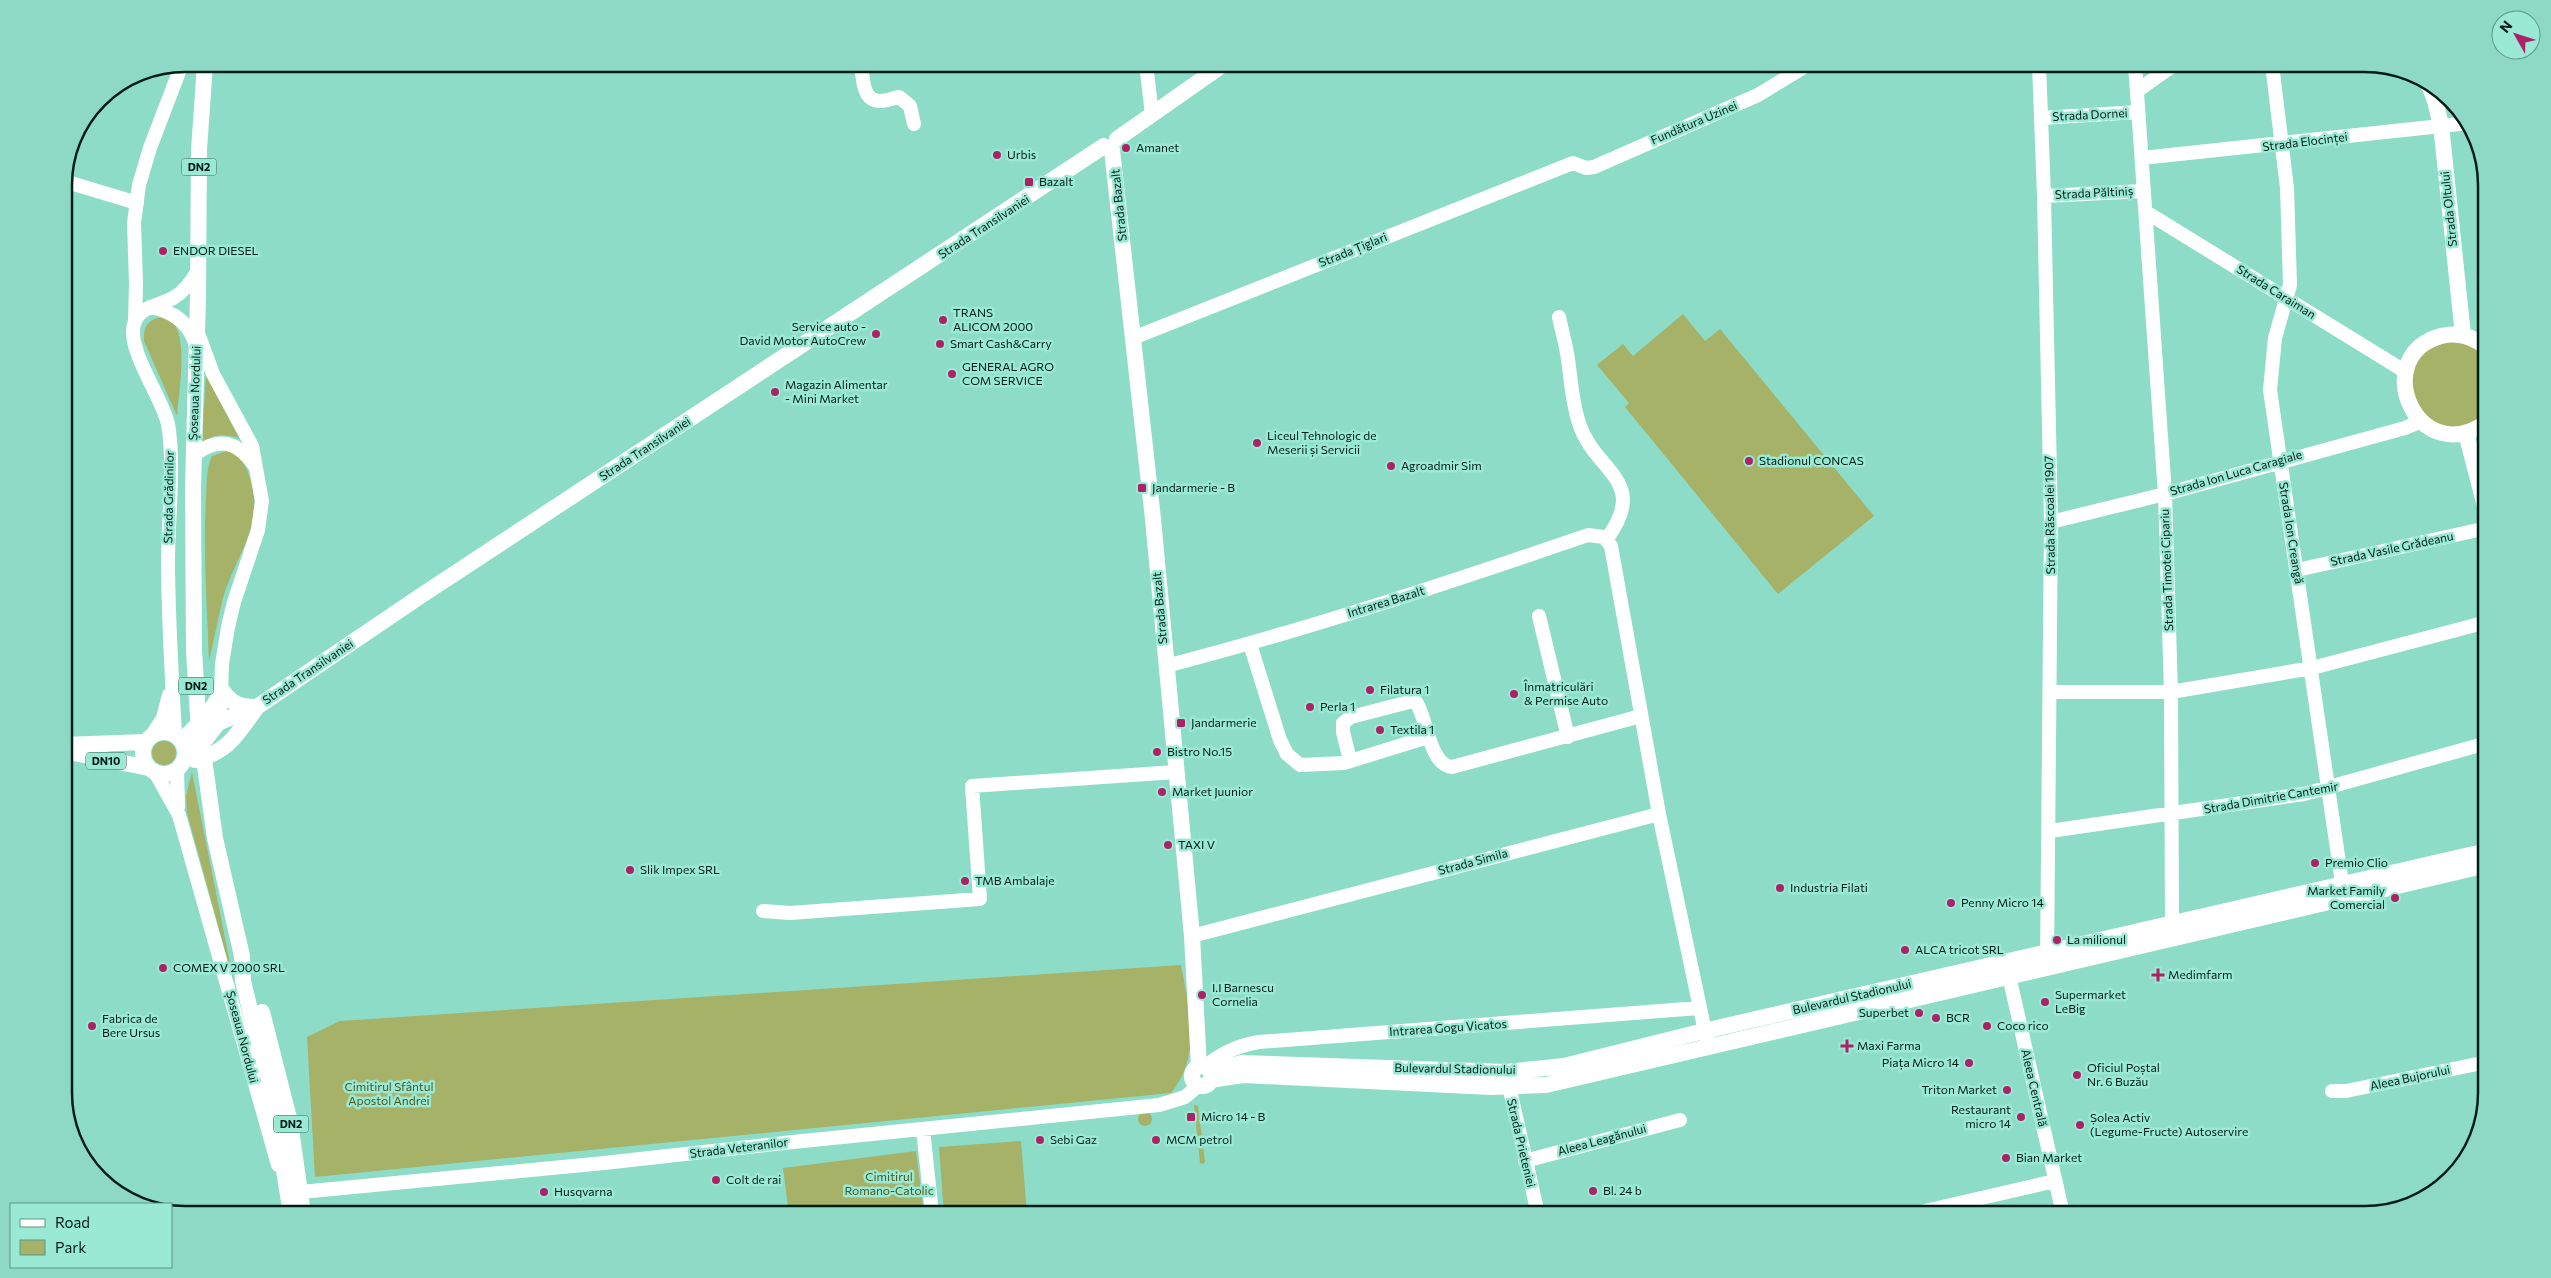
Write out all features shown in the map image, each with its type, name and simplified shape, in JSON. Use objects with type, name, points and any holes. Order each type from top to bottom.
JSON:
[{"type":"main road","name":"Șoseaua Nordului","points":[[204,72],[199,150],[197,348],[193,488],[193,623],[198,716],[207,791],[223,882],[242,956],[252,977],[283,1087],[296,1152],[294,1203]]},
{"type":"main road","name":"Strada Transilvaniei","points":[[181,751],[220,722],[257,707],[442,581],[1111,145],[1212,72]]},
{"type":"main road","name":"Strada Oltului","points":[[2433,96],[2441,125],[2463,335]]},
{"type":"main road","name":"Strada Bazalt","points":[[1111,145],[1133,338],[1166,666],[1192,936],[1202,1075]]},
{"type":"main road","points":[[2478,343],[2463,335],[2449,334],[2426,343],[2416,353],[2406,372],[2404,382],[2408,403],[2421,421],[2441,432],[2466,433],[2478,427]]},
{"type":"main road","points":[[2466,433],[2478,479]]},
{"type":"main road","points":[[222,690],[234,704],[243,707],[257,707]]},
{"type":"main road","points":[[181,751],[170,773],[152,770],[142,753],[149,738],[161,732],[181,751],[220,751],[228,746],[257,707]]},
{"type":"main road","name":"DN10","points":[[73,746],[149,738]]},
{"type":"main road","name":"DN10","points":[[73,749],[152,770]]},
{"type":"main road","name":"Bulevardul Stadionului","points":[[2047,960],[2172,923],[2478,852]]},
{"type":"main road","name":"Bulevardul Stadionului","points":[[1202,1075],[1507,1079],[1704,1031],[2008,969],[2478,867]]},
{"type":"main road","name":"Bulevardul Stadionului","points":[[1507,1079],[1526,1088],[1567,1082],[1708,1048],[2008,969]]},
{"type":"street","name":"Strada Grădinilor","points":[[172,680],[168,563],[169,435],[164,410],[136,349],[134,335],[136,283],[134,223],[139,185],[150,148],[179,72]]},
{"type":"street","points":[[861,72],[865,92],[870,98],[881,101],[899,97],[910,106],[914,124]]},
{"type":"street","points":[[1147,72],[1152,114]]},
{"type":"street","name":"Fundătura Uzinei","points":[[1573,163],[1586,168],[1594,167],[1758,96],[1796,72]]},
{"type":"street","name":"Strada Răscoalei 1907","points":[[2039,72],[2051,522],[2050,831],[2047,960]]},
{"type":"street","name":"Strada Timotei Cipariu","points":[[2136,72],[2164,494],[2171,692],[2172,923]]},
{"type":"street","points":[[2137,91],[2164,72]]},
{"type":"street","name":"Strada Ion Creangă","points":[[2273,72],[2283,145],[2290,286],[2275,338],[2270,371],[2273,423],[2312,668],[2342,883]]},
{"type":"street","name":"Strada Dornei","points":[[2041,118],[2138,112]]},
{"type":"street","name":"Strada Elocinței","points":[[2142,158],[2283,145],[2459,124]]},
{"type":"street","name":"Strada Țiglari","points":[[1133,338],[1573,163]]},
{"type":"street","points":[[73,185],[136,204]]},
{"type":"street","name":"Strada Păltiniș","points":[[2044,196],[2144,191]]},
{"type":"street","name":"Strada Caraiman","points":[[2146,212],[2406,372]]},
{"type":"street","points":[[135,322],[141,312],[174,298],[190,283],[198,270]]},
{"type":"street","points":[[150,307],[177,317],[190,331],[197,348]]},
{"type":"street","points":[[1559,317],[1568,358],[1571,395],[1579,425],[1622,488],[1623,510],[1605,539],[1611,546],[1658,814],[1708,1048]]},
{"type":"street","points":[[197,328],[207,362],[252,446],[262,488],[261,515],[228,627],[222,664],[220,722]]},
{"type":"street","name":"Strada Ion Luca Caragiale","points":[[2051,522],[2164,494],[2280,460],[2404,428],[2421,421]]},
{"type":"street","points":[[194,455],[204,447],[217,443],[230,444],[248,456],[258,470]]},
{"type":"street","name":"Strada Vasile Grădeanu","points":[[2297,570],[2478,530]]},
{"type":"street","name":"Intrarea Bazalt","points":[[1166,666],[1250,644],[1455,581],[1588,535],[1605,539]]},
{"type":"street","points":[[1539,616],[1568,737]]},
{"type":"street","points":[[2051,692],[2171,692],[2312,668],[2478,624]]},
{"type":"street","points":[[1250,644],[1280,740],[1288,754],[1300,765],[1344,763],[1428,737]]},
{"type":"street","points":[[149,738],[163,718],[172,680]]},
{"type":"street","name":"Șoseaua Nordului","points":[[172,680],[181,751],[179,815]]},
{"type":"street","points":[[181,751],[222,690]]},
{"type":"street","points":[[1350,760],[1343,732],[1343,723],[1351,717],[1416,702],[1420,708],[1428,737],[1442,763],[1452,767],[1641,716]]},
{"type":"street","name":"Strada Dimitrie Cantemir","points":[[2050,831],[2329,789],[2478,746]]},
{"type":"street","name":"Șoseaua Nordului","points":[[152,770],[179,815],[227,981],[272,1148],[294,1203]]},
{"type":"street","points":[[762,911],[790,913],[980,899],[972,786],[1176,772]]},
{"type":"street","name":"Strada Simila","points":[[1192,936],[1658,814]]},
{"type":"street","name":"Aleea Centrală","points":[[2008,969],[2061,1206]]},
{"type":"street","name":"Intrarea Gogu Vicatos","points":[[1202,1075],[1225,1051],[1240,1045],[1259,1042],[1699,1008]]},
{"type":"street","name":"Aleea Bujorului","points":[[2332,1091],[2346,1091],[2478,1064]]},
{"type":"street","name":"Strada Veteranilor","points":[[294,1203],[604,1163],[1159,1105],[1177,1100],[1202,1075]]},
{"type":"street","name":"Strada Prieteniei","points":[[1507,1079],[1525,1161],[1539,1206]]},
{"type":"street","name":"Aleea Leagănului","points":[[1525,1161],[1680,1120]]},
{"type":"street","points":[[923,1129],[931,1206]]},
{"type":"street","points":[[1946,1206],[2056,1181]]},
{"type":"green space","name":"Stadionul CONCAS","points":[[1683,314],[1705,341],[1720,329],[1874,516],[1778,594],[1625,407],[1629,403],[1597,365],[1623,344],[1633,356]]},
{"type":"green space","points":[[162,317],[174,324],[180,338],[181,371],[177,416],[144,341],[144,332],[147,324]]},
{"type":"green space","points":[[2474,339],[2478,342],[2478,424],[2436,431],[2404,391],[2426,343]]},
{"type":"green space","points":[[206,375],[239,438],[220,436],[211,437],[202,442]]},
{"type":"green space","points":[[227,451],[239,458],[247,469],[254,495],[254,511],[247,540],[223,598],[209,661],[205,559],[207,477],[212,456]]},
{"type":"green space","points":[[164,741],[169,742],[175,748],[175,758],[169,764],[164,765],[159,764],[153,758],[152,753],[153,748],[159,742]]},
{"type":"green space","points":[[192,772],[234,983],[187,813],[186,796]]},
{"type":"green space","name":"Cimitirul Sfântul Apostol Andrei","points":[[1181,965],[1190,1015],[1190,1048],[1181,1079],[1171,1093],[315,1177],[307,1037],[340,1021]]},
{"type":"green space","points":[[1194,1105],[1198,1106],[1205,1162],[1203,1164],[1200,1163]]},
{"type":"green space","points":[[1142,1112],[1148,1112],[1152,1119],[1148,1126],[1142,1126],[1138,1122],[1138,1116]]},
{"type":"green space","points":[[1021,1141],[1026,1206],[943,1206],[939,1147]]},
{"type":"green space","name":"Cimitirul Romano-Catolic","points":[[916,1151],[923,1206],[788,1206],[783,1168]]},
{"type":"place","name":"Amanet","points":[[1126,148]]},
{"type":"place","name":"Urbis","points":[[997,155]]},
{"type":"place","name":"Bazalt","points":[[1029,182]]},
{"type":"place","name":"ENDOR DIESEL","points":[[163,251]]},
{"type":"place","name":"TRANS ALICOM 2000","points":[[943,320]]},
{"type":"place","name":"Service auto - David Motor AutoCrew","points":[[876,334]]},
{"type":"place","name":"Smart Cash&Carry","points":[[940,344]]},
{"type":"place","name":"GENERAL AGRO COM SERVICE","points":[[952,374]]},
{"type":"place","name":"Magazin Alimentar - Mini Market","points":[[775,392]]},
{"type":"place","name":"Liceul Tehnologic de Meserii și Servicii","points":[[1257,443]]},
{"type":"place","name":"Stadionul CONCAS","points":[[1749,461]]},
{"type":"place","name":"Agroadmir Sim","points":[[1391,466]]},
{"type":"place","name":"Jandarmerie - B","points":[[1142,488]]},
{"type":"place","name":"Filatura 1","points":[[1370,690]]},
{"type":"place","name":"Înmatriculări & Permise Auto","points":[[1514,694]]},
{"type":"place","name":"Perla 1","points":[[1310,707]]},
{"type":"place","name":"Jandarmerie","points":[[1181,723]]},
{"type":"place","name":"Textila 1","points":[[1380,730]]},
{"type":"place","name":"Bistro No.15","points":[[1157,752]]},
{"type":"place","name":"Market Juunior","points":[[1162,792]]},
{"type":"place","name":"TAXI V","points":[[1168,845]]},
{"type":"place","name":"Premio Clio","points":[[2315,863]]},
{"type":"place","name":"Slik Impex SRL","points":[[630,870]]},
{"type":"place","name":"TMB Ambalaje","points":[[965,881]]},
{"type":"place","name":"Industria Filati","points":[[1780,888]]},
{"type":"place","name":"Market Family Comercial","points":[[2395,898]]},
{"type":"place","name":"Penny Micro 14","points":[[1951,903]]},
{"type":"place","name":"La milionul","points":[[2057,940]]},
{"type":"place","name":"ALCA tricot SRL","points":[[1905,950]]},
{"type":"place","name":"COMEX V 2000 SRL","points":[[163,968]]},
{"type":"place","name":"Medimfarm","points":[[2158,975]]},
{"type":"place","name":"I.I Barnescu Cornelia","points":[[1202,995]]},
{"type":"place","name":"Supermarket LeBig","points":[[2045,1002]]},
{"type":"place","name":"Superbet","points":[[1919,1013]]},
{"type":"place","name":"BCR","points":[[1936,1018]]},
{"type":"place","name":"Fabrica de Bere Ursus","points":[[92,1026]]},
{"type":"place","name":"Coco rico","points":[[1987,1026]]},
{"type":"place","name":"Maxi Farma","points":[[1847,1046]]},
{"type":"place","name":"Piața Micro 14","points":[[1969,1063]]},
{"type":"place","name":"Oficiul Poștal Nr. 6 Buzău","points":[[2077,1075]]},
{"type":"place","name":"Triton Market","points":[[2007,1090]]},
{"type":"place","name":"Micro 14 - B","points":[[1191,1117]]},
{"type":"place","name":"Restaurant micro 14","points":[[2021,1117]]},
{"type":"place","name":"Șolea Activ (Legume-Fructe) Autoservire","points":[[2080,1125]]},
{"type":"place","name":"Sebi Gaz","points":[[1040,1140]]},
{"type":"place","name":"MCM petrol","points":[[1156,1140]]},
{"type":"place","name":"Bian Market","points":[[2006,1158]]},
{"type":"place","name":"Colt de rai","points":[[716,1180]]},
{"type":"place","name":"Bl. 24 b","points":[[1593,1191]]},
{"type":"place","name":"Husqvarna","points":[[544,1192]]}]
